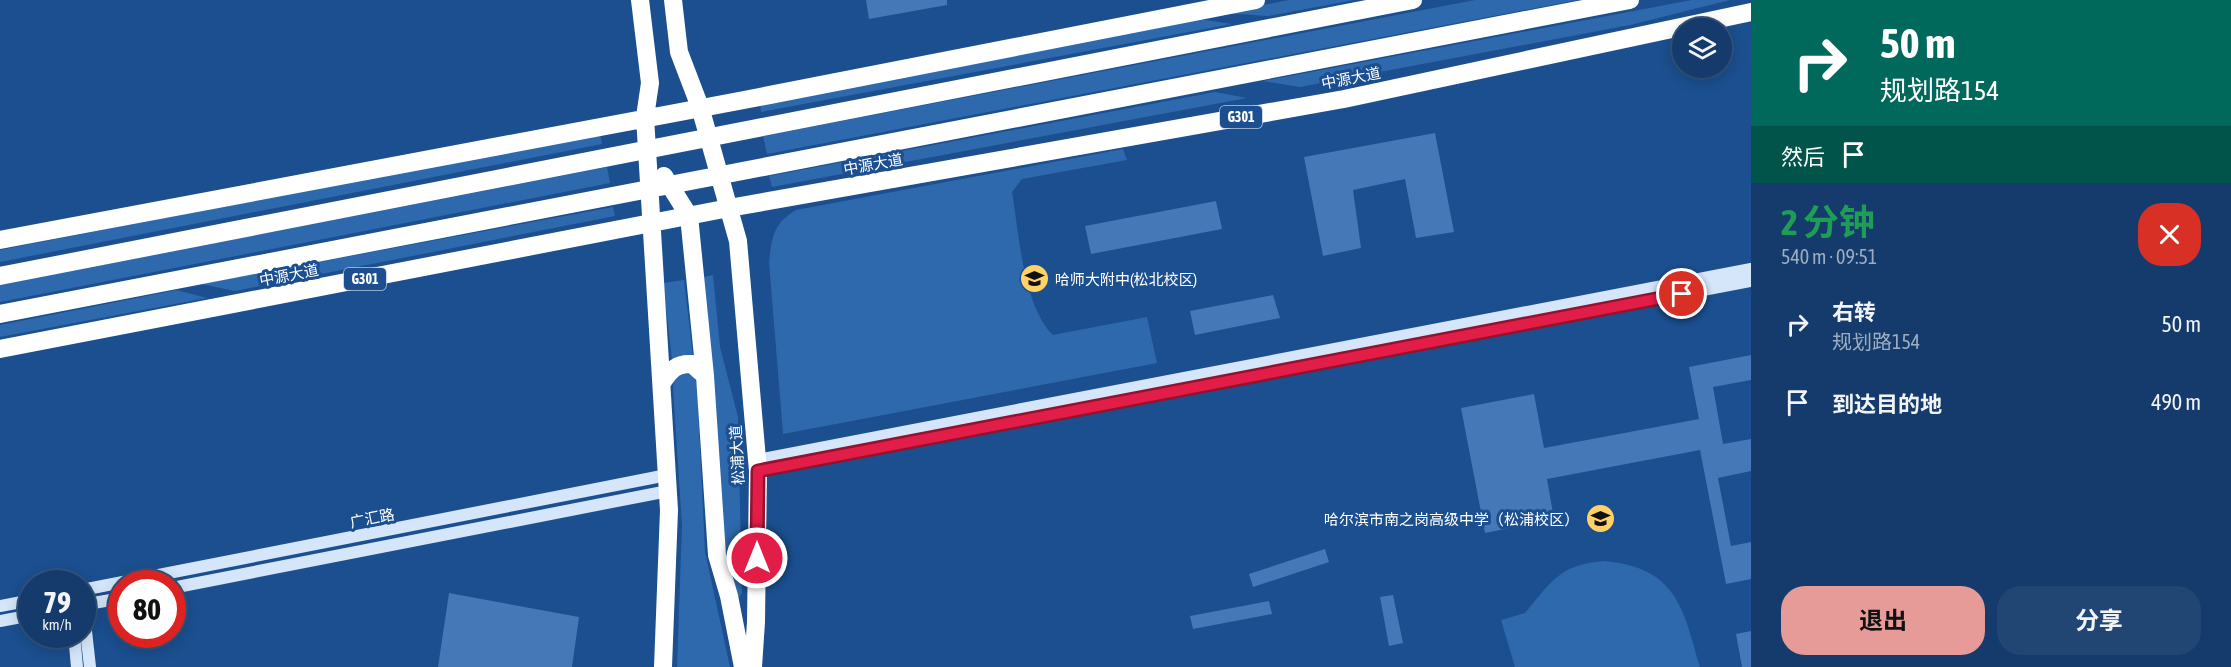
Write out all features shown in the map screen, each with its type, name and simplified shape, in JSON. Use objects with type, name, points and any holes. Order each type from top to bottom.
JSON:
[{"type":"highway","points":[[640,0],[650,83],[645,117],[668,483],[668,581],[663,667]]},
{"type":"highway","name":"松浦大道","points":[[673,0],[679,52],[700,106],[738,241],[757,466],[756,622],[753,667]]},
{"type":"highway","points":[[0,240],[1256,0]]},
{"type":"highway","points":[[0,276],[1413,0]]},
{"type":"highway","name":"中源大道","points":[[0,314],[1630,0]]},
{"type":"highway","name":"中源大道","points":[[0,349],[729,208],[1344,99],[1751,12]]},
{"type":"highway","points":[[647,151],[689,216],[705,376],[717,555],[729,597],[743,667]]},
{"type":"highway","points":[[662,383],[670,371],[680,365],[692,364],[705,376]]},
{"type":"street","points":[[757,466],[1751,269]]},
{"type":"street","points":[[757,466],[1751,281]]},
{"type":"street","name":"广汇路","points":[[186,585],[668,483]]},
{"type":"street","name":"广汇路","points":[[96,587],[668,483]]},
{"type":"street","points":[[0,606],[18,603]]},
{"type":"street","points":[[0,621],[18,618]]},
{"type":"street","points":[[75,648],[77,667]]},
{"type":"street","points":[[88,648],[90,667]]},
{"type":"shaded area","points":[[1289,0],[1354,0],[1268,16],[1221,13]]},
{"type":"shaded area","points":[[1475,0],[1578,0],[767,154],[763,136]]},
{"type":"shaded area","points":[[1692,0],[1730,0],[1630,25],[1300,87],[1263,81]]},
{"type":"shaded area","points":[[1193,18],[1232,24],[761,112],[760,104]]},
{"type":"shaded area","points":[[1215,92],[1247,98],[772,187],[769,176]]},
{"type":"shaded area","points":[[600,133],[602,144],[0,262],[0,250]]},
{"type":"shaded area","points":[[1123,149],[1127,160],[1022,179],[1012,192],[1020,248],[1035,306],[1053,335],[1147,317],[1157,363],[783,434],[769,262],[775,232],[788,215],[796,210]]},
{"type":"shaded area","points":[[607,167],[610,183],[0,302],[0,285]]},
{"type":"shaded area","points":[[613,207],[615,216],[235,291],[201,284]]},
{"type":"shaded area","points":[[713,275],[720,347],[738,417],[742,593],[738,599],[722,567],[700,278]]},
{"type":"shaded area","points":[[684,280],[693,357],[672,359],[663,283]]},
{"type":"shaded area","points":[[177,290],[207,298],[0,337],[0,325]]},
{"type":"shaded area","points":[[687,372],[693,375],[697,385],[705,552],[730,667],[677,667],[682,526],[673,388],[674,378],[679,373]]},
{"type":"shaded area","points":[[1605,561],[1629,565],[1648,572],[1673,594],[1688,627],[1700,667],[1515,667],[1501,620],[1525,613],[1550,583],[1567,570]]},
{"type":"building","points":[[866,0],[947,0],[947,5],[869,19]]},
{"type":"building","points":[[1435,133],[1454,232],[1416,238],[1405,179],[1353,190],[1361,248],[1323,256],[1304,157]]},
{"type":"building","points":[[1216,201],[1222,229],[1091,254],[1085,226]]},
{"type":"building","points":[[1273,295],[1280,318],[1195,335],[1190,311]]},
{"type":"building","points":[[1751,355],[1751,380],[1713,387],[1723,444],[1751,439],[1751,471],[1718,478],[1731,546],[1751,542],[1751,579],[1726,584],[1700,450],[1547,479],[1554,519],[1485,533],[1461,408],[1534,394],[1544,448],[1699,419],[1689,367]]},
{"type":"building","points":[[1325,549],[1329,562],[1253,587],[1249,574]]},
{"type":"building","points":[[449,593],[579,617],[572,667],[438,667]]},
{"type":"building","points":[[1393,595],[1403,643],[1389,646],[1380,597]]},
{"type":"building","points":[[1269,601],[1272,614],[1193,629],[1190,616]]},
{"type":"building","points":[[1751,631],[1751,667],[1742,667],[1736,634]]},
{"type":"place","name":"哈师大附中(松北校区)","points":[[1034,279]]},
{"type":"place","name":"哈尔滨市南之岗高级中学（松浦校区）","points":[[1600,519]]},
{"type":"route","points":[[757,558],[758,471],[1682,294]]}]
